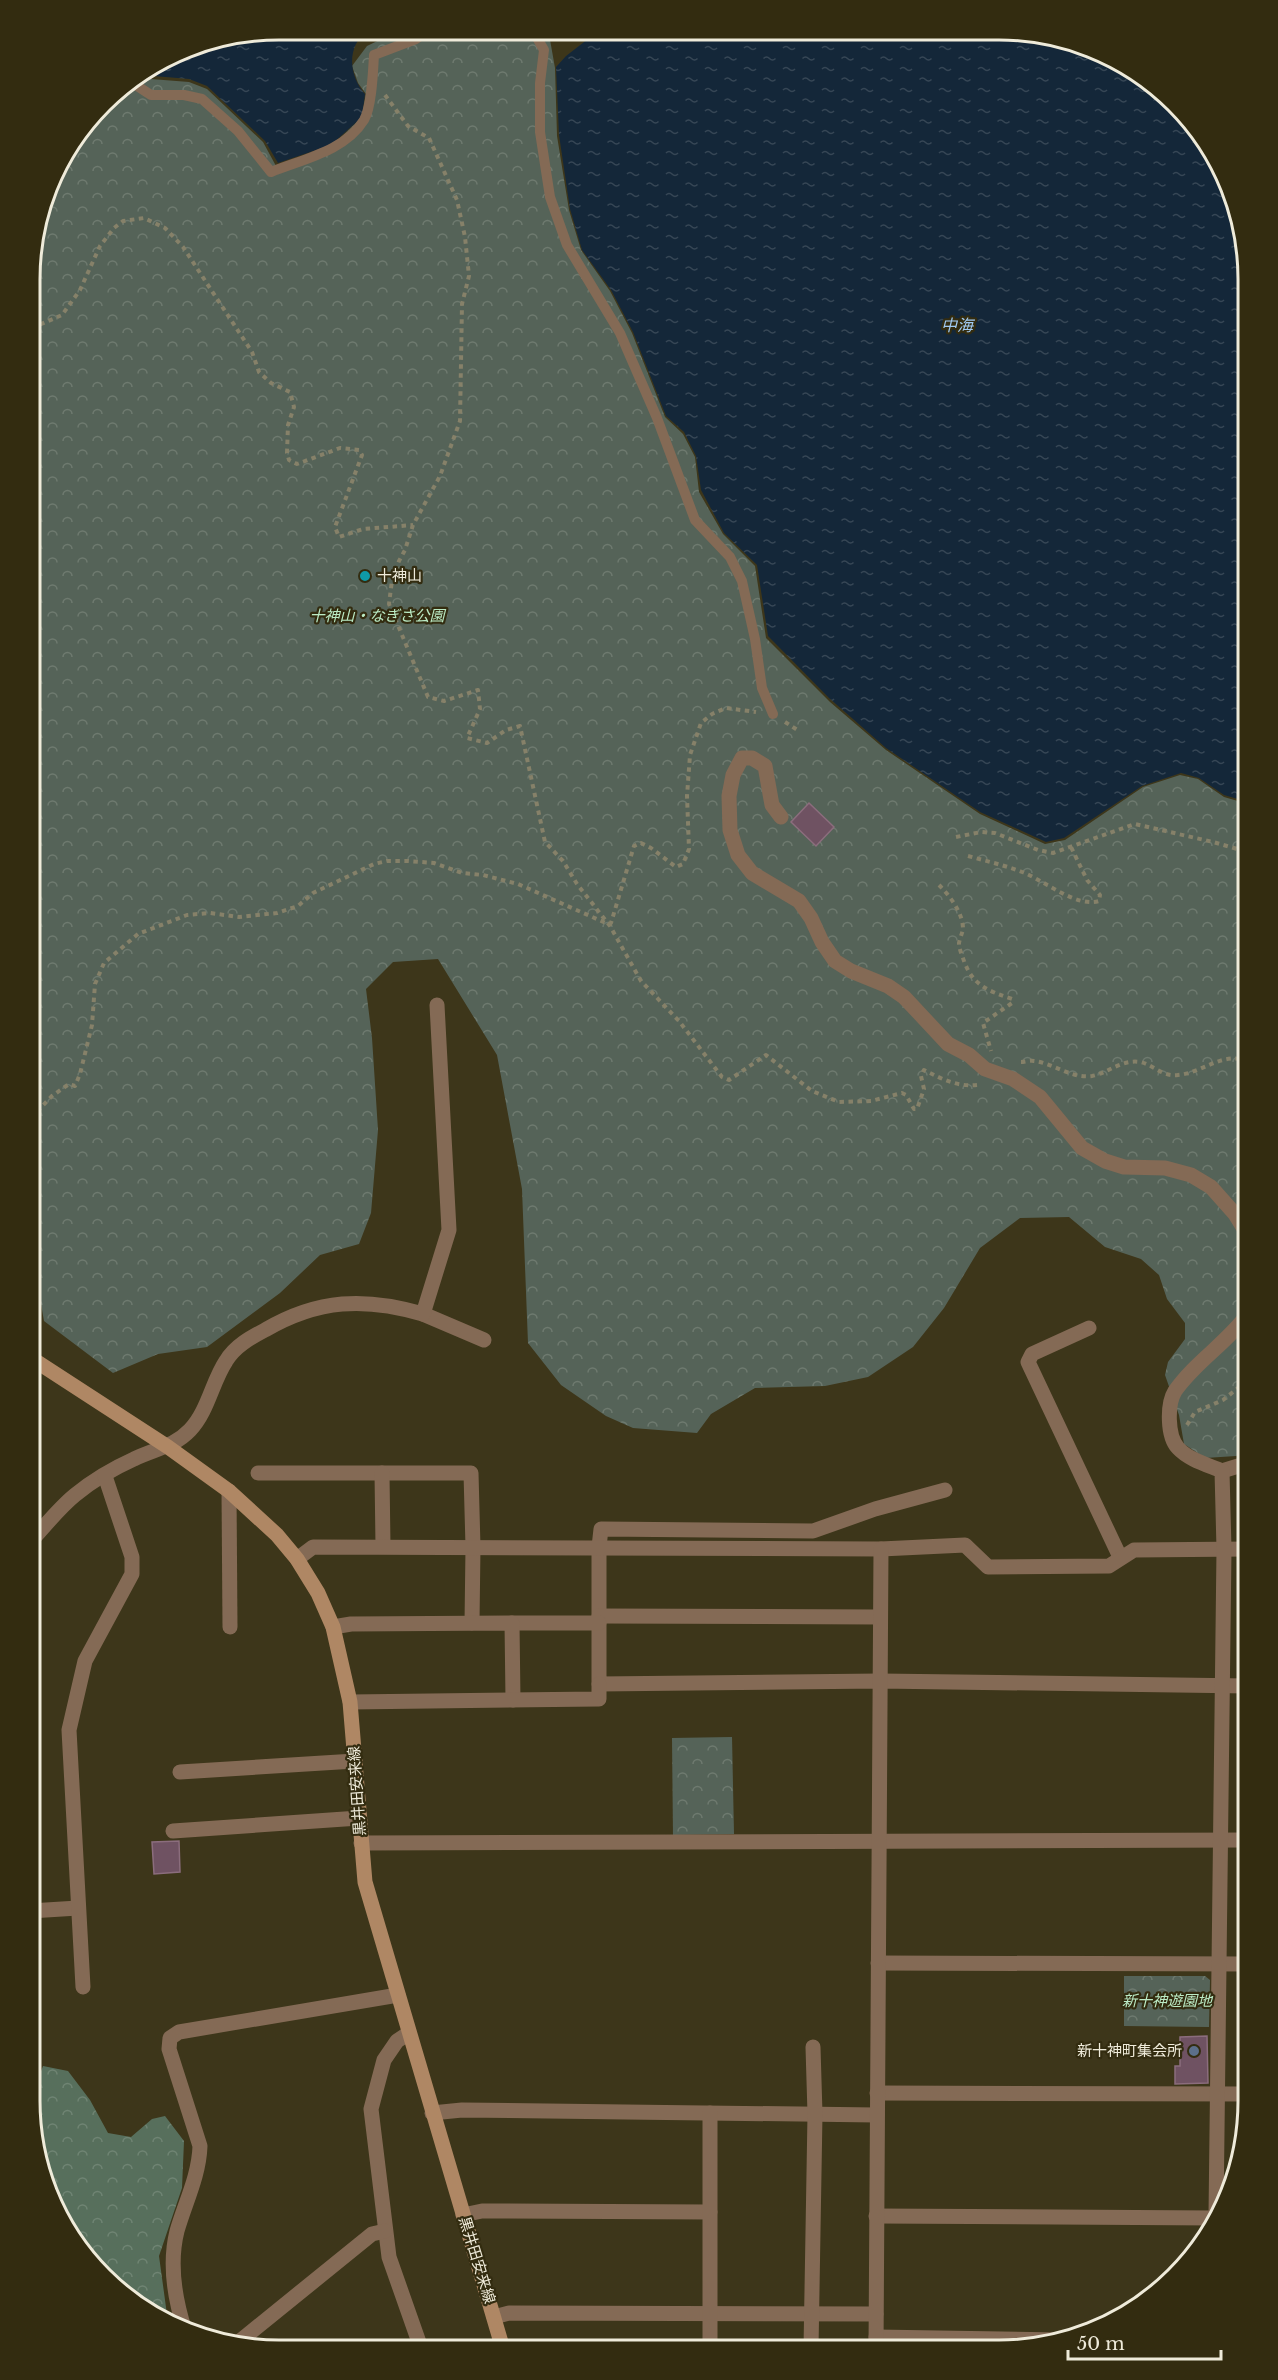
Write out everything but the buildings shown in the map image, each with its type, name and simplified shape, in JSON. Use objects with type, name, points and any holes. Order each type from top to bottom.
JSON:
[{"type":"main road","name":"黒井田安来線","points":[[40,1364],[168,1447],[229,1491],[258,1516],[297,1559],[318,1593],[333,1627],[350,1702],[365,1882],[500,2340]]},
{"type":"street","points":[[781,817],[772,805],[765,766],[752,758],[742,758],[733,776],[729,796],[730,830],[738,855],[752,873],[799,902],[811,918],[822,942],[835,962],[851,972],[888,986],[904,997],[948,1044],[969,1055],[985,1069],[1013,1079],[1040,1097],[1082,1148],[1105,1161],[1124,1167],[1165,1168],[1191,1175],[1211,1187],[1238,1220]]},
{"type":"street","points":[[423,1314],[449,1230],[437,1005]]},
{"type":"street","points":[[40,1532],[76,1495],[135,1458],[168,1447],[191,1429],[205,1406],[226,1360],[242,1343],[284,1318],[302,1311],[332,1305],[360,1303],[393,1305],[423,1314],[484,1340]]},
{"type":"street","points":[[1238,1327],[1188,1375],[1174,1393],[1169,1424],[1171,1436],[1178,1448],[1193,1459],[1222,1471],[1238,1466]]},
{"type":"street","points":[[1089,1328],[1032,1354],[1028,1362],[1120,1557]]},
{"type":"street","points":[[1215,2201],[1224,1549],[1222,1471]]},
{"type":"street","points":[[258,1473],[471,1473],[472,1623]]},
{"type":"street","points":[[382,1473],[383,1546]]},
{"type":"street","points":[[83,1987],[69,1730],[85,1660],[132,1574],[132,1557],[105,1476]]},
{"type":"street","points":[[350,1702],[599,1699],[601,1529],[813,1531],[874,1509],[945,1490]]},
{"type":"street","points":[[229,1491],[230,1627]]},
{"type":"street","points":[[297,1559],[313,1547],[881,1549],[965,1545],[988,1567],[1109,1566],[1134,1550],[1238,1549]]},
{"type":"street","points":[[876,2340],[881,1549]]},
{"type":"street","points":[[333,1627],[351,1624],[512,1623],[599,1619],[880,1617]]},
{"type":"street","points":[[512,1623],[513,1700]]},
{"type":"street","points":[[599,1684],[880,1682],[1238,1686]]},
{"type":"street","points":[[180,1772],[355,1761]]},
{"type":"street","points":[[172,1831],[358,1818]]},
{"type":"street","points":[[361,1843],[1238,1840]]},
{"type":"street","points":[[40,1910],[78,1908]]},
{"type":"street","points":[[878,1963],[1238,1964]]},
{"type":"street","points":[[181,2318],[172,2260],[177,2232],[199,2163],[200,2146],[169,2049],[170,2038],[179,2032],[398,1995]]},
{"type":"street","points":[[409,2033],[397,2041],[384,2060],[370,2109],[389,2256],[418,2340]]},
{"type":"street","points":[[811,2340],[815,2114],[813,2047]]},
{"type":"street","points":[[877,2093],[1238,2094]]},
{"type":"street","points":[[432,2113],[462,2110],[877,2115]]},
{"type":"street","points":[[710,2114],[710,2340]]},
{"type":"street","points":[[463,2215],[482,2211],[710,2211]]},
{"type":"street","points":[[876,2216],[1207,2217]]},
{"type":"street","points":[[245,2337],[372,2234],[385,2231]]},
{"type":"street","points":[[494,2317],[509,2313],[876,2314]]},
{"type":"lane","points":[[139,87],[151,95],[184,95],[202,99],[238,131],[271,171],[341,145],[365,119],[372,86],[374,55],[413,40]]},
{"type":"lane","points":[[538,40],[544,50],[540,83],[540,132],[550,197],[567,245],[620,333],[657,418],[695,520],[730,557],[742,581],[755,639],[762,688],[772,714]]},
{"type":"path","points":[[372,86],[388,97],[408,126],[429,138],[457,200],[465,237],[469,276],[462,304],[460,421],[440,476],[413,525],[392,580],[389,604],[428,697],[444,701],[478,690],[480,709],[467,738],[487,743],[506,730],[520,726],[545,842],[563,861],[577,884],[608,924],[641,981],[679,1021],[722,1077],[729,1080],[766,1055],[812,1091],[839,1102],[872,1101],[902,1093],[906,1095],[914,1109],[917,1109],[924,1089],[921,1076],[924,1070],[964,1086],[994,1081],[998,1073],[1008,1064],[1034,1060],[1055,1069],[1092,1076],[1129,1062],[1141,1062],[1160,1073],[1174,1076],[1221,1059],[1238,1058]]},
{"type":"path","points":[[40,325],[62,315],[80,290],[100,246],[114,228],[123,221],[133,218],[152,221],[165,228],[183,247],[252,352],[259,372],[271,383],[290,392],[294,407],[288,425],[289,460],[297,464],[340,448],[359,450],[362,455],[335,527],[339,537],[363,529],[413,525]]},
{"type":"path","points":[[608,924],[611,923],[634,846],[641,843],[651,848],[675,867],[683,864],[689,849],[687,796],[690,755],[701,723],[712,714],[726,708]]},
{"type":"path","points":[[956,837],[981,832],[995,833],[1038,850],[1053,853],[1135,824],[1238,849]]},
{"type":"path","points":[[968,856],[1025,873],[1082,902],[1099,901],[1100,895],[1087,880],[1071,847]]},
{"type":"path","points":[[40,1110],[69,1084],[75,1086],[92,1025],[95,984],[104,963],[138,934],[187,915],[210,913],[239,917],[277,913],[298,906],[313,893],[374,864],[387,861],[408,861],[434,863],[462,873],[483,875],[518,884],[608,924]]},
{"type":"path","points":[[939,885],[951,898],[961,920],[963,929],[959,943],[960,951],[968,974],[989,991],[1012,999],[1012,1003],[983,1023],[998,1073]]},
{"type":"path","points":[[1185,1428],[1195,1412],[1223,1400],[1238,1388]]},
{"type":"green space","name":"十神山・なぎさ公園","points":[[379,40],[550,40],[555,68],[557,136],[569,210],[581,250],[610,291],[632,333],[665,417],[683,434],[695,457],[699,492],[723,534],[755,566],[766,638],[830,702],[886,750],[980,814],[1045,844],[1065,840],[1143,787],[1180,775],[1198,779],[1224,797],[1238,801],[1238,1455],[1205,1458],[1184,1444],[1179,1415],[1165,1375],[1168,1362],[1185,1339],[1185,1323],[1167,1299],[1159,1275],[1141,1259],[1105,1247],[1069,1217],[1020,1218],[980,1248],[944,1308],[913,1347],[868,1377],[825,1386],[755,1388],[711,1414],[697,1433],[633,1428],[606,1416],[561,1385],[528,1343],[522,1189],[497,1055],[438,959],[393,962],[366,989],[372,1038],[378,1130],[371,1213],[359,1244],[320,1255],[280,1293],[207,1347],[158,1354],[113,1373],[44,1321],[40,1298],[40,280],[45,233],[59,188],[81,147],[100,122],[122,100],[150,79],[189,82],[207,89],[263,142],[276,166],[332,146],[362,117],[366,94],[358,83],[352,66],[367,46]]},
{"type":"green space","points":[[732,1737],[734,1834],[673,1835],[672,1738]]},
{"type":"green space","name":"新十神遊園地","points":[[1124,1976],[1205,1976],[1210,1980],[1209,2027],[1124,2026]]},
{"type":"green space","points":[[43,2066],[68,2071],[90,2100],[108,2133],[131,2137],[152,2119],[165,2116],[184,2141],[182,2188],[159,2256],[166,2311],[134,2290],[100,2258],[81,2233],[65,2206],[53,2177],[45,2147],[41,2116],[40,2074]]},
{"type":"water","points":[[280,40],[359,40],[352,62],[356,79],[365,94],[362,117],[331,145],[278,163],[265,141],[207,86],[189,79],[155,76],[203,53],[233,45]]},
{"type":"water","name":"中海","points":[[587,40],[1014,41],[1045,45],[1075,53],[1104,65],[1144,90],[1178,122],[1197,147],[1219,188],[1233,233],[1237,264],[1238,799],[1224,795],[1199,778],[1181,773],[1142,786],[1064,838],[1046,842],[980,812],[886,748],[829,698],[768,636],[757,565],[724,533],[701,490],[696,456],[684,432],[666,416],[633,332],[611,290],[582,250],[570,209],[559,135],[556,67]]},
{"type":"place","name":"十神山","points":[[365,576]]},
{"type":"place","name":"新十神町集会所","points":[[1194,2051]]}]
